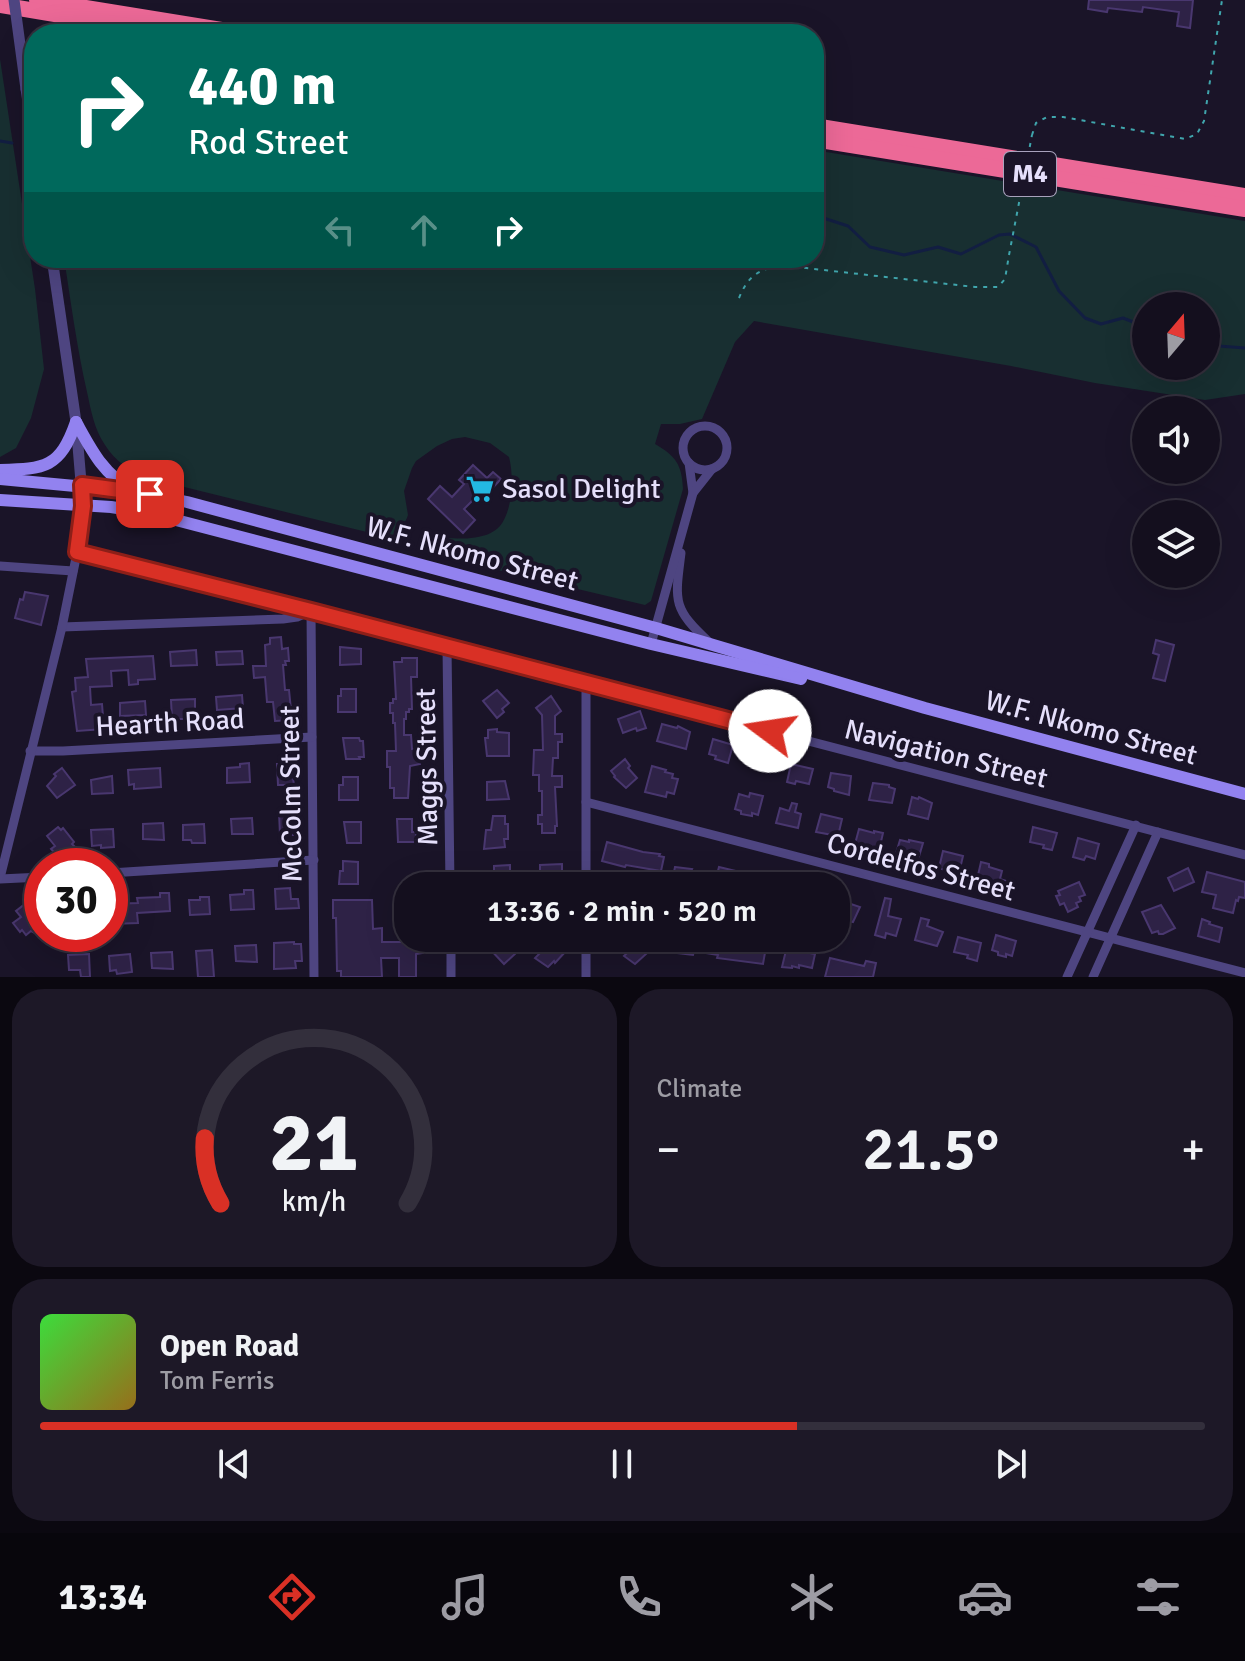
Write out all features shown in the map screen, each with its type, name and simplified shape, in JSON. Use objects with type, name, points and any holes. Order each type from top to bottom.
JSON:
[{"type":"highway","points":[[37,0],[185,24]]},
{"type":"highway","points":[[0,5],[114,24]]},
{"type":"highway","name":"M4","points":[[824,128],[1245,196]]},
{"type":"highway","name":"M4","points":[[824,141],[1245,209]]},
{"type":"main road","points":[[0,470],[33,469],[53,460],[66,447],[76,422]]},
{"type":"main road","points":[[76,422],[101,465],[139,492]]},
{"type":"main road","name":"W.F. Nkomo Street","points":[[0,479],[139,492],[187,502],[656,628],[925,708],[1245,794]]},
{"type":"main road","name":"W.F. Nkomo Street","points":[[0,500],[136,511],[183,521],[651,644],[925,708]]},
{"type":"street","points":[[14,0],[24,74]]},
{"type":"street","points":[[24,877],[0,878],[62,627],[83,506],[76,422],[53,268]]},
{"type":"street","points":[[651,644],[693,493],[723,460],[727,447],[722,434],[711,426],[696,427],[685,438],[683,453],[689,463],[693,493]]},
{"type":"street","points":[[689,463],[699,469],[712,469]]},
{"type":"street","points":[[687,514],[676,599],[690,624],[711,644]]},
{"type":"street","name":"Navigation Street","points":[[77,552],[1245,855]]},
{"type":"street","points":[[0,566],[73,571]]},
{"type":"street","points":[[62,627],[283,619],[311,611]]},
{"type":"street","name":"McColm Street","points":[[311,611],[314,977]]},
{"type":"street","name":"Maggs Street","points":[[447,647],[450,872]]},
{"type":"street","points":[[586,684],[586,872]]},
{"type":"street","name":"Hearth Road","points":[[30,751],[312,737]]},
{"type":"street","name":"Cordelfos Street","points":[[586,802],[1087,933],[1226,973],[1245,973]]},
{"type":"street","points":[[1067,977],[1136,825]]},
{"type":"street","points":[[1093,977],[1158,832]]},
{"type":"street","points":[[128,872],[314,860]]},
{"type":"street","points":[[451,952],[451,977]]},
{"type":"street","points":[[586,952],[586,977]]},
{"type":"path","points":[[806,268],[998,287],[1005,279],[1036,123],[1047,117],[1063,117],[1185,139],[1197,134],[1204,121],[1222,0]]},
{"type":"path","points":[[739,298],[746,282],[768,268]]},
{"type":"green space","points":[[0,59],[24,217],[24,268],[32,268],[44,369],[31,418],[16,448],[0,457]]},
{"type":"green space","points":[[824,152],[1245,221],[1245,394],[1220,398],[1179,396],[754,321],[735,342],[702,419],[661,424],[655,444],[676,462],[683,489],[651,601],[645,605],[432,553],[434,543],[448,538],[483,536],[497,529],[504,519],[511,493],[511,465],[509,457],[490,443],[465,437],[452,439],[416,461],[404,491],[408,515],[391,538],[148,478],[118,461],[101,439],[93,419],[66,268],[824,268]]},
{"type":"building","points":[[1089,0],[1193,0],[1190,28],[1177,26],[1179,12],[1143,7],[1142,12],[1108,8],[1107,12],[1088,9]]},
{"type":"building","points":[[473,465],[487,478],[493,472],[501,479],[481,500],[477,496],[464,509],[475,520],[463,533],[428,499],[440,486],[452,497],[464,484],[459,480]]},
{"type":"building","points":[[25,592],[48,596],[41,625],[15,618]]},
{"type":"building","points":[[281,637],[282,649],[288,648],[289,661],[283,665],[292,720],[275,721],[273,702],[267,702],[265,677],[254,678],[253,666],[266,666],[265,645],[270,644],[270,638]]},
{"type":"building","points":[[1156,640],[1174,645],[1165,681],[1153,678],[1159,655],[1153,653]]},
{"type":"building","points":[[340,647],[361,649],[361,664],[340,665]]},
{"type":"building","points":[[196,650],[197,665],[171,666],[170,652]]},
{"type":"building","points":[[242,651],[243,664],[217,665],[216,652]]},
{"type":"building","points":[[153,656],[155,679],[138,680],[138,684],[129,685],[128,670],[111,671],[112,686],[90,687],[91,705],[102,704],[104,729],[77,731],[72,692],[76,691],[75,678],[88,677],[86,659]]},
{"type":"building","points":[[402,658],[417,658],[417,677],[411,677],[412,709],[406,712],[404,735],[411,735],[412,749],[419,749],[420,764],[410,766],[408,798],[394,798],[394,788],[390,788],[387,751],[396,751],[395,723],[393,713],[390,713],[390,703],[396,699],[394,662],[402,662]]},
{"type":"building","points":[[341,689],[356,689],[356,712],[338,712]]},
{"type":"building","points":[[497,690],[509,703],[497,718],[483,701]]},
{"type":"building","points":[[242,695],[243,708],[217,710],[216,697]]},
{"type":"building","points":[[551,696],[561,711],[555,716],[555,734],[562,734],[562,742],[558,742],[558,758],[553,758],[552,776],[562,776],[562,787],[555,787],[555,833],[542,833],[538,815],[542,815],[542,791],[539,791],[539,775],[533,775],[534,750],[543,750],[542,715],[536,708]]},
{"type":"building","points":[[195,699],[195,711],[185,711],[185,719],[172,719],[171,700]]},
{"type":"building","points":[[145,701],[146,715],[120,716],[120,703]]},
{"type":"building","points":[[640,711],[646,728],[623,733],[618,719]]},
{"type":"building","points":[[662,724],[678,726],[690,732],[686,749],[657,741]]},
{"type":"building","points":[[497,729],[497,732],[509,733],[509,756],[487,756],[485,738],[488,738],[488,730]]},
{"type":"building","points":[[343,738],[363,741],[364,757],[346,759]]},
{"type":"building","points":[[713,739],[733,745],[728,763],[709,754]]},
{"type":"building","points":[[751,747],[772,753],[767,769],[747,764]]},
{"type":"building","points":[[625,759],[637,778],[626,788],[611,771]]},
{"type":"building","points":[[249,763],[250,782],[227,783],[227,768]]},
{"type":"building","points":[[277,764],[291,764],[294,785],[278,785]]},
{"type":"building","points":[[791,764],[813,769],[809,784],[787,782]]},
{"type":"building","points":[[652,766],[666,770],[673,774],[672,778],[678,779],[674,794],[667,792],[666,797],[645,792]]},
{"type":"building","points":[[62,768],[75,785],[57,798],[47,786]]},
{"type":"building","points":[[160,768],[161,787],[134,789],[134,784],[129,785],[128,770]]},
{"type":"building","points":[[831,773],[851,776],[849,795],[828,787]]},
{"type":"building","points":[[112,776],[113,793],[92,794],[91,780]]},
{"type":"building","points":[[343,777],[358,777],[358,800],[339,800],[339,785],[343,785]]},
{"type":"building","points":[[505,781],[509,799],[487,800],[487,782]]},
{"type":"building","points":[[873,783],[895,789],[892,803],[869,800]]},
{"type":"building","points":[[750,793],[763,796],[758,815],[741,814],[735,809],[739,794],[749,797]]},
{"type":"building","points":[[912,797],[932,803],[928,819],[908,814]]},
{"type":"building","points":[[792,803],[797,804],[795,812],[801,814],[798,828],[776,823],[780,808],[789,811]]},
{"type":"building","points":[[297,811],[294,835],[280,835],[279,812]]},
{"type":"building","points":[[821,814],[842,819],[838,836],[816,832]]},
{"type":"building","points":[[493,816],[505,816],[508,839],[504,839],[505,847],[484,849],[486,830],[491,830]]},
{"type":"building","points":[[252,818],[253,834],[232,834],[231,819]]},
{"type":"building","points":[[397,819],[412,819],[416,842],[398,842]]},
{"type":"building","points":[[344,822],[361,822],[361,843],[347,843]]},
{"type":"building","points":[[163,823],[164,840],[143,839],[143,824]]},
{"type":"building","points":[[204,824],[205,843],[183,840],[183,825]]},
{"type":"building","points":[[58,827],[63,828],[75,847],[52,848],[55,846],[47,836]]},
{"type":"building","points":[[1033,827],[1057,833],[1052,850],[1030,842]]},
{"type":"building","points":[[113,829],[114,847],[92,846],[91,830]]},
{"type":"building","points":[[859,829],[883,833],[879,850],[855,844]]},
{"type":"building","points":[[1078,838],[1099,844],[1095,859],[1073,857]]},
{"type":"building","points":[[900,840],[923,843],[917,863],[895,857]]},
{"type":"building","points":[[607,842],[660,854],[664,857],[661,871],[602,861]]},
{"type":"building","points":[[943,851],[963,856],[959,873],[939,868]]},
{"type":"building","points":[[343,861],[358,862],[358,884],[339,884]]},
{"type":"building","points":[[981,862],[1002,871],[1000,879],[1009,882],[1006,894],[976,884]]},
{"type":"building","points":[[562,864],[562,872],[540,872],[540,865]]},
{"type":"building","points":[[510,865],[510,872],[494,872],[494,866]]},
{"type":"building","points":[[675,867],[697,872],[674,872]]},
{"type":"building","points":[[719,867],[740,872],[718,872]]},
{"type":"building","points":[[1188,868],[1194,882],[1174,891],[1168,878]]},
{"type":"building","points":[[1207,872],[1245,882],[1245,898],[1236,900],[1233,913],[1213,908],[1216,895],[1202,892]]},
{"type":"building","points":[[1079,882],[1085,895],[1079,897],[1078,907],[1068,912],[1056,896],[1060,895],[1058,891]]},
{"type":"building","points":[[290,888],[291,899],[298,899],[299,908],[276,909],[275,889]]},
{"type":"building","points":[[244,890],[253,890],[254,909],[231,910],[230,895],[244,894]]},
{"type":"building","points":[[160,893],[169,893],[170,911],[137,913],[138,923],[128,923],[128,903],[138,903],[137,898],[160,897]]},
{"type":"building","points":[[200,897],[209,897],[210,914],[190,915],[189,900],[200,900]]},
{"type":"building","points":[[885,898],[891,899],[888,916],[901,919],[896,936],[886,933],[885,938],[875,935]]},
{"type":"building","points":[[333,900],[372,900],[373,929],[382,928],[382,942],[394,942],[394,952],[423,952],[416,954],[416,977],[399,977],[399,958],[381,958],[382,977],[341,977],[341,971],[337,971],[336,918],[333,918]]},
{"type":"building","points":[[850,904],[860,907],[853,922],[850,921]]},
{"type":"building","points":[[24,905],[24,932],[13,923],[21,917],[16,911]]},
{"type":"building","points":[[1161,905],[1175,928],[1163,934],[1158,931],[1152,933],[1142,912]]},
{"type":"building","points":[[921,918],[929,920],[927,926],[943,932],[937,946],[915,940]]},
{"type":"building","points":[[1202,919],[1222,928],[1219,942],[1198,936]]},
{"type":"building","points":[[996,935],[1016,941],[1012,956],[998,955],[992,950]]},
{"type":"building","points":[[958,937],[981,943],[977,961],[954,952]]},
{"type":"building","points":[[274,943],[301,944],[302,961],[295,961],[296,968],[274,969]]},
{"type":"building","points":[[256,945],[257,962],[236,961],[235,946]]},
{"type":"building","points":[[212,950],[214,977],[198,977],[196,951]]},
{"type":"building","points":[[172,952],[173,969],[152,968],[151,953]]},
{"type":"building","points":[[493,952],[516,953],[504,964]]},
{"type":"building","points":[[541,952],[565,952],[548,967],[535,958]]},
{"type":"building","points":[[624,952],[646,954],[635,964],[624,956]]},
{"type":"building","points":[[700,952],[765,952],[763,964],[717,958],[718,955]]},
{"type":"building","points":[[786,952],[815,954],[812,968],[799,965],[799,968],[782,967]]},
{"type":"building","points":[[89,954],[90,977],[81,977],[80,970],[69,970],[68,955]]},
{"type":"building","points":[[130,954],[132,972],[117,974],[116,970],[110,971],[109,956]]},
{"type":"building","points":[[830,958],[864,966],[866,961],[876,963],[873,977],[825,977]]},
{"type":"waterway","points":[[0,141],[12,143]]},
{"type":"waterway","points":[[824,218],[848,226],[870,247],[904,255],[938,247],[961,254],[999,235],[1010,234],[1036,247],[1059,291],[1085,318],[1101,324],[1123,318],[1132,322]]},
{"type":"waterway","points":[[1220,346],[1245,348]]},
{"type":"place","name":"Sasol Delight","points":[[480,489]]},
{"type":"route","points":[[150,494],[82,485],[81,533],[77,552],[770,731]]}]
